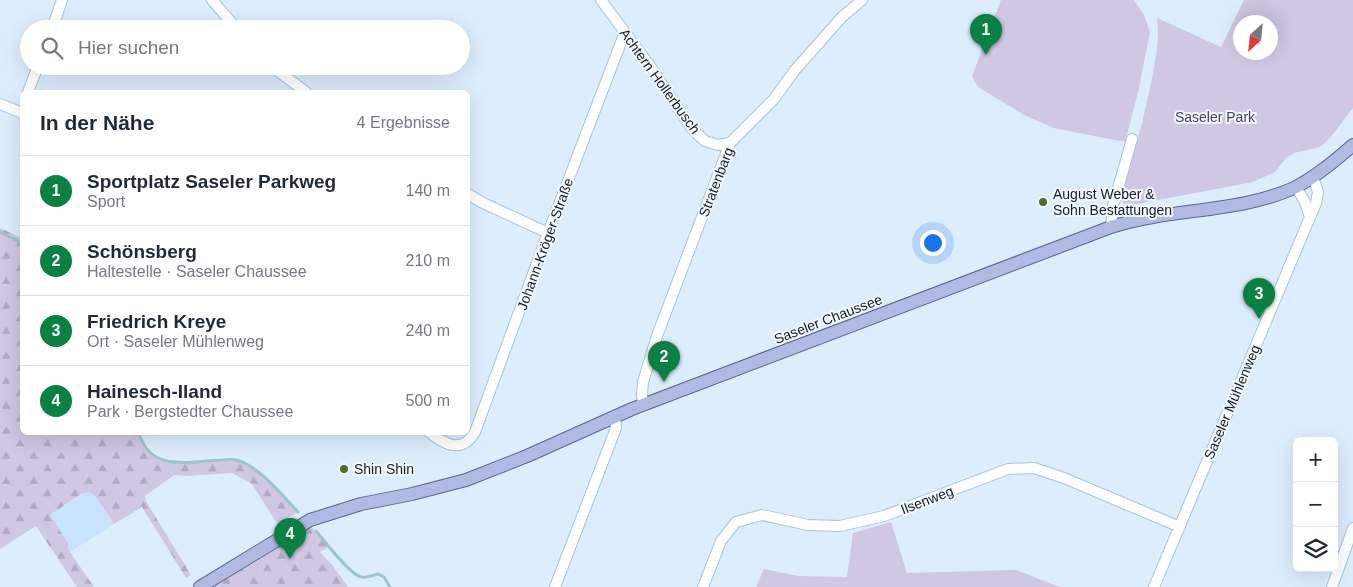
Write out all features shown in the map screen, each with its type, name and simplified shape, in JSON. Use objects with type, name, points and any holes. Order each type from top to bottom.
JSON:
[{"type":"main road","name":"Saseler Chaussee","points":[[200,587],[310,520],[361,504],[412,494],[466,480],[527,456],[643,405],[1111,227],[1152,217],[1254,200],[1296,187],[1330,165],[1353,145]]},
{"type":"street","points":[[55,20],[62,0]]},
{"type":"street","points":[[212,0],[229,20]]},
{"type":"street","name":"Achtern Hollerbusch","points":[[600,0],[650,66],[692,129],[705,141],[718,145],[730,143]]},
{"type":"street","name":"Stratenbarg","points":[[643,405],[643,382],[657,336],[730,143],[774,99],[795,70],[842,17],[862,0]]},
{"type":"street","name":"Johann-Kröger-Straße","points":[[433,435],[443,443],[456,445],[469,441],[475,432],[548,233],[625,32]]},
{"type":"street","points":[[29,90],[35,75]]},
{"type":"street","points":[[283,75],[303,90]]},
{"type":"street","points":[[0,104],[20,110]]},
{"type":"street","points":[[1111,227],[1113,206],[1132,139]]},
{"type":"street","name":"Saseler Mühlenweg","points":[[1157,586],[1316,203],[1318,192],[1312,177]]},
{"type":"street","points":[[1296,187],[1305,202],[1310,217]]},
{"type":"street","points":[[470,195],[548,233]]},
{"type":"street","points":[[555,587],[616,428],[615,416]]},
{"type":"street","name":"Ilsenweg","points":[[702,587],[721,541],[736,522],[762,515],[808,524],[840,526],[884,516],[1008,469],[1034,468],[1064,478],[1180,527]]},
{"type":"street","points":[[1332,587],[1353,528]]},
{"type":"shaded area","points":[[86,492],[90,492],[96,497],[114,524],[70,552],[50,515]]},
{"type":"green space","points":[[1001,0],[1134,0],[1144,15],[1150,32],[1139,88],[1125,142],[1054,128],[1024,115],[978,87],[972,76]]},
{"type":"green space","name":"Saseler Park","points":[[1244,0],[1353,0],[1353,108],[1330,138],[1320,147],[1294,153],[1286,158],[1275,172],[1253,182],[1126,206],[1121,200],[1151,83],[1157,43],[1157,18],[1221,47],[1233,22],[1233,60],[1278,60],[1278,15],[1237,15]]},
{"type":"green space","points":[[0,228],[20,237],[20,435],[140,435],[144,446],[152,454],[172,462],[236,460],[261,474],[298,512],[277,523],[252,484],[232,473],[174,475],[145,496],[147,503],[191,575],[186,578],[142,507],[114,524],[96,497],[90,492],[81,494],[50,515],[69,545],[70,552],[94,587],[77,587],[36,526],[0,549]]},
{"type":"green space","points":[[891,522],[907,573],[1016,570],[1060,587],[756,587],[764,569],[798,576],[847,577],[853,533]]},
{"type":"green space","points":[[311,526],[328,547],[320,552],[348,587],[205,587]]},
{"type":"waterway","points":[[0,232],[20,242]]},
{"type":"waterway","points":[[140,435],[144,445],[152,454],[172,462],[236,460],[244,463],[270,482],[298,512]]},
{"type":"waterway","points":[[316,531],[351,571],[362,577],[378,574],[384,577],[390,587]]},
{"type":"place","name":"Sportplatz Saseler Parkweg","points":[[986,55]]},
{"type":"place","name":"August Weber & Sohn Bestattungen","points":[[1043,202]]},
{"type":"place","name":"Friedrich Kreye","points":[[1259,319]]},
{"type":"place","name":"Schönsberg","points":[[664,382]]},
{"type":"place","name":"Shin Shin","points":[[344,469]]},
{"type":"place","name":"Hainesch-Iland","points":[[290,559]]}]
